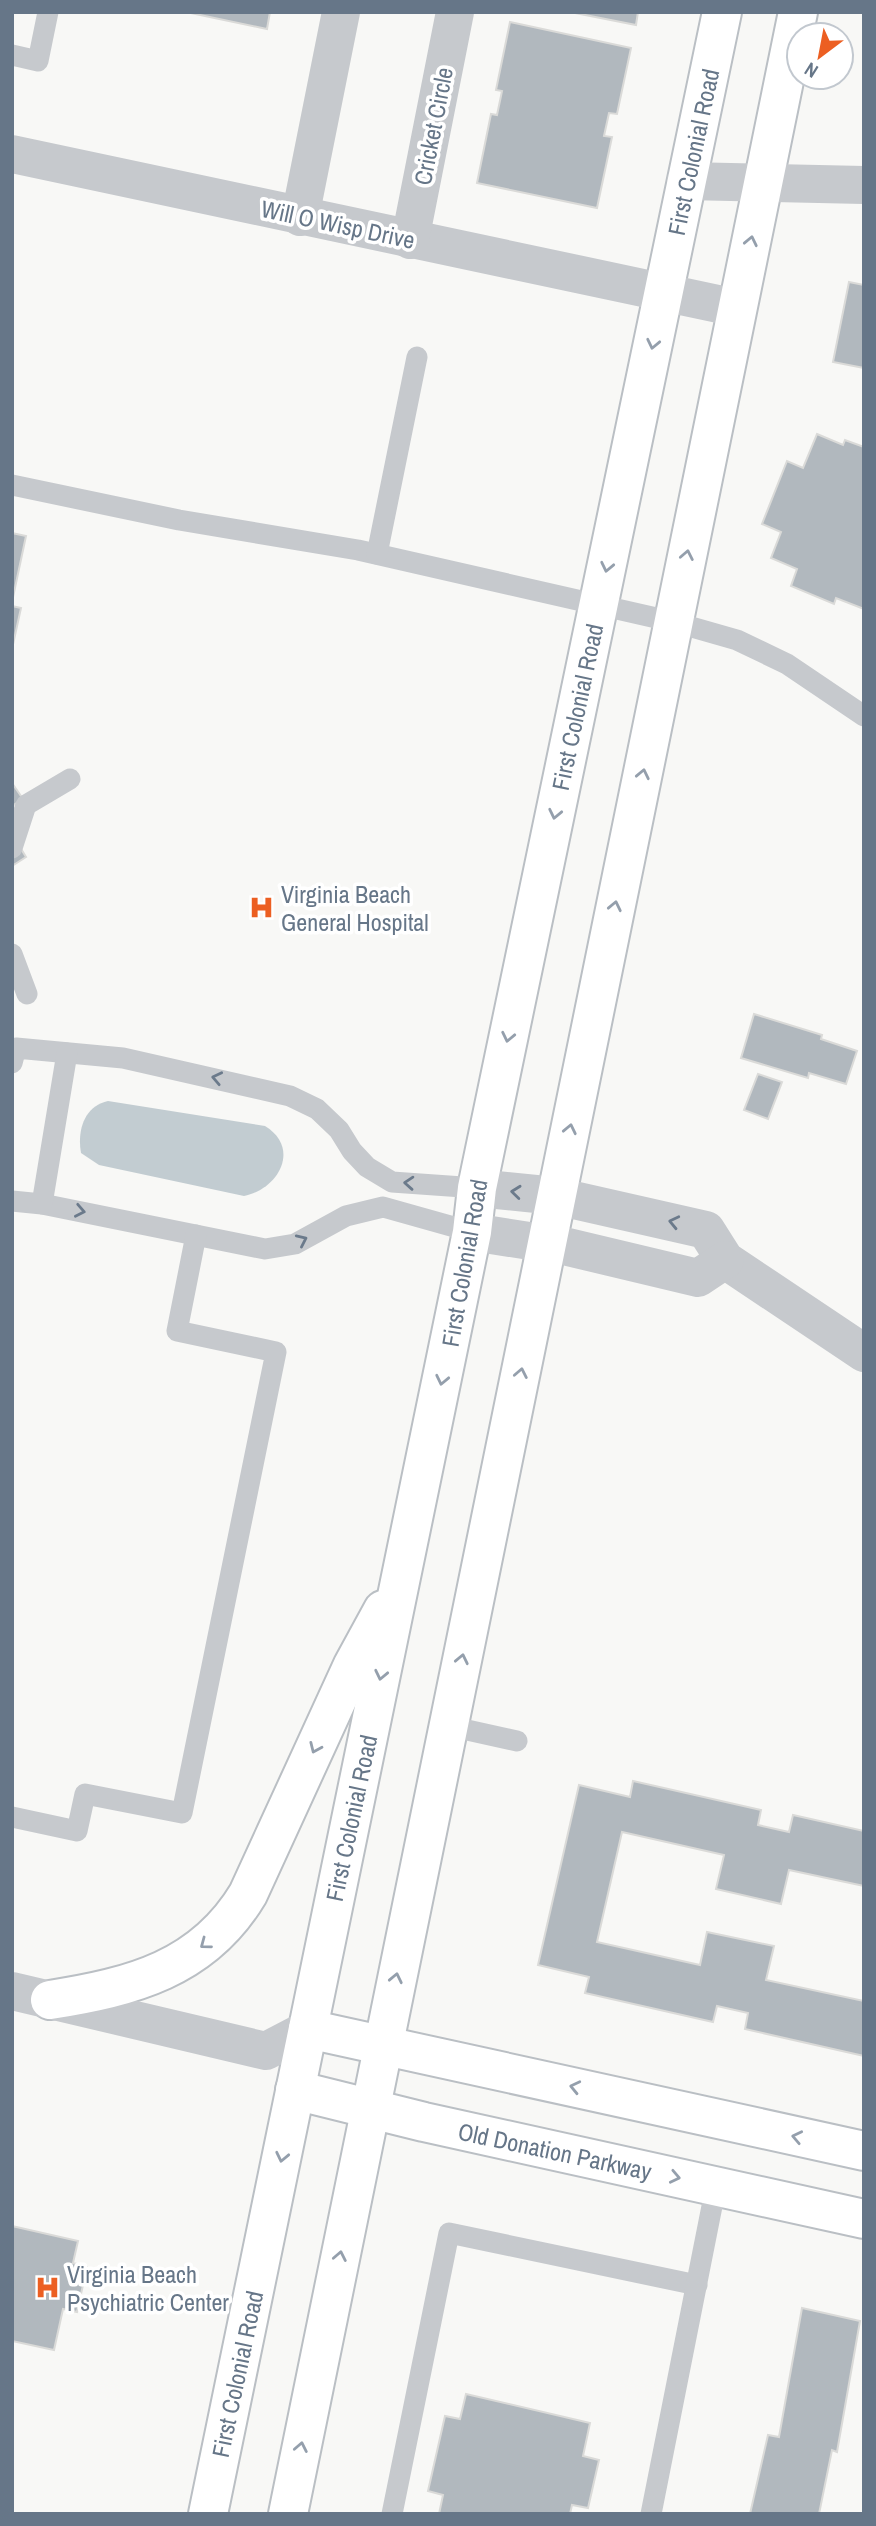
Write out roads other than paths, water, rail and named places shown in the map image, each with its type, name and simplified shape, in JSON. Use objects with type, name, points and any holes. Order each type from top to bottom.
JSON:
[{"type":"main road","name":"First Colonial Road","points":[[208,2514],[472,1232],[477,1188],[722,12]]},
{"type":"main road","points":[[288,2514],[798,12]]},
{"type":"main road","points":[[50,2000],[106,1991],[159,1973],[207,1945],[233,1919],[253,1884],[353,1665],[401,1578]]},
{"type":"main road","points":[[308,2029],[864,2151]]},
{"type":"main road","name":"Old Donation Parkway","points":[[295,2090],[864,2219]]},
{"type":"street","points":[[300,217],[341,12]]},
{"type":"street","name":"Cricket Circle","points":[[410,240],[455,12]]},
{"type":"street","name":"Will O Wisp Drive","points":[[12,154],[737,308]]},
{"type":"street","points":[[686,181],[864,185]]},
{"type":"street","points":[[477,1188],[556,1196],[706,1230],[725,1260],[864,1353]]},
{"type":"street","points":[[472,1232],[547,1243],[698,1278],[725,1260]]},
{"type":"street","points":[[12,1991],[266,2050],[308,2029]]},
{"type":"street","points":[[266,2050],[295,2090]]},
{"type":"lane","points":[[12,55],[38,61],[48,12]]},
{"type":"lane","points":[[377,554],[417,357]]},
{"type":"lane","points":[[12,485],[179,520],[377,554],[674,622],[737,640],[787,664],[864,716]]},
{"type":"lane","points":[[12,848],[26,805],[69,779]]},
{"type":"lane","points":[[12,954],[27,995]]},
{"type":"lane","points":[[14,1056],[67,1053],[123,1058],[290,1096],[317,1109],[339,1130],[352,1151],[367,1167],[392,1182],[477,1188]]},
{"type":"lane","points":[[42,1203],[67,1053]]},
{"type":"lane","points":[[12,1201],[42,1203],[265,1249],[295,1244],[346,1216],[383,1207],[472,1232]]},
{"type":"lane","points":[[12,1817],[77,1831],[85,1794],[182,1813],[276,1352],[177,1331],[196,1235]]},
{"type":"lane","points":[[449,1726],[517,1741]]},
{"type":"lane","points":[[650,2514],[716,2186]]},
{"type":"lane","points":[[392,2514],[449,2234],[697,2285]]},
{"type":"place","name":"Virginia Beach General Hospital","points":[[261,908]]},
{"type":"place","name":"Virginia Beach Psychiatric Center","points":[[47,2288]]}]
